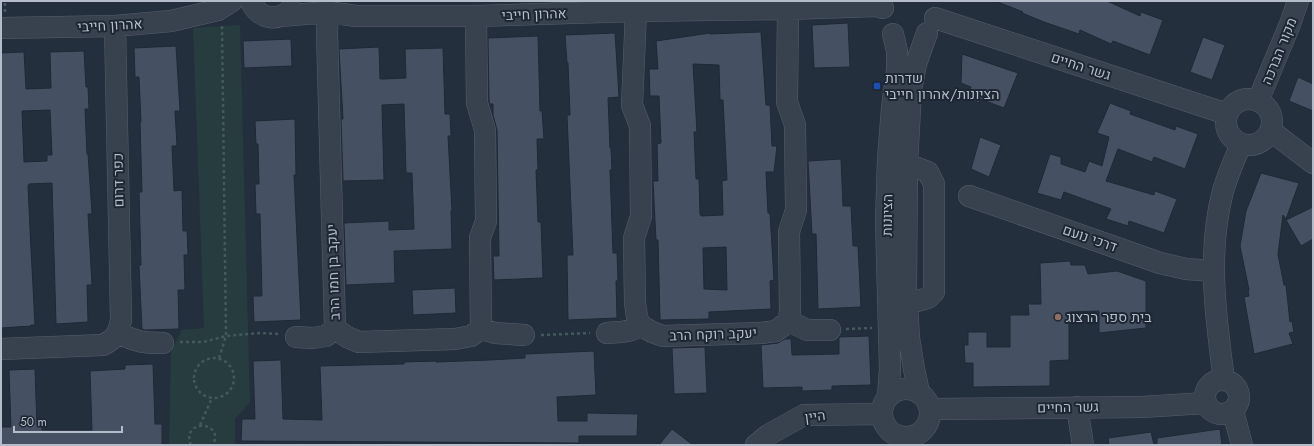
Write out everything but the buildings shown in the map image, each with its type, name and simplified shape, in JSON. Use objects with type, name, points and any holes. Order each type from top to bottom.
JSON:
[{"type":"street","points":[[281,16],[291,10],[295,1]]},
{"type":"street","name":"אהרון חייבי","points":[[309,1],[328,12]]},
{"type":"street","name":"מקור הברכה","points":[[1258,101],[1298,1]]},
{"type":"street","name":"אהרון חייבי","points":[[3,21],[115,26],[171,21],[254,6],[268,17],[328,12],[356,16],[476,16],[636,11],[788,9],[885,5]]},
{"type":"street","name":"הציונות","points":[[884,405],[890,369],[886,228],[888,159],[897,70],[897,50],[893,34],[887,28],[883,18],[885,5]]},
{"type":"street","points":[[788,9],[787,102],[795,125],[796,210],[789,232],[789,321],[807,330],[830,330]]},
{"type":"street","points":[[607,333],[636,329],[640,325],[637,317],[636,303],[634,238],[641,216],[640,126],[632,105],[636,11]]},
{"type":"street","name":"יעקב בן חמו הרב","points":[[328,12],[327,32],[335,328],[347,337],[359,342],[455,339],[471,336],[481,329]]},
{"type":"street","points":[[476,16],[477,103],[485,130],[486,222],[480,238],[481,329],[495,333],[524,335]]},
{"type":"street","points":[[893,34],[900,38],[912,40],[920,37],[931,17]]},
{"type":"street","name":"הציונות","points":[[925,418],[909,338],[906,221],[911,90],[916,64],[931,17]]},
{"type":"street","name":"גשר החיים","points":[[931,17],[1227,114]]},
{"type":"street","name":"כפר דרום","points":[[115,26],[121,320],[118,333]]},
{"type":"street","points":[[1243,99],[1253,99],[1258,101],[1266,106],[1271,113],[1272,123],[1270,131],[1263,141],[1254,145],[1241,144],[1228,134],[1225,124],[1227,114],[1232,105],[1243,99]]},
{"type":"street","points":[[1270,131],[1313,163]]},
{"type":"street","points":[[1224,380],[1217,325],[1213,271],[1215,233],[1222,195],[1241,144]]},
{"type":"street","points":[[907,164],[928,172],[934,184],[934,292],[928,298],[907,304]]},
{"type":"street","name":"דרכי נועם","points":[[969,196],[1160,263],[1186,269],[1213,271]]},
{"type":"street","name":"יעקב רוקח הרב","points":[[640,325],[663,336],[768,332],[776,331],[789,321]]},
{"type":"street","points":[[296,337],[313,338],[326,336],[335,328]]},
{"type":"street","points":[[1,349],[103,345],[113,339],[118,333],[133,341],[145,343],[164,343]]},
{"type":"street","points":[[1224,380],[1232,384],[1239,393],[1239,400],[1233,410],[1224,414],[1219,414],[1210,410],[1206,403],[1205,396],[1210,385],[1216,381],[1224,380]]},
{"type":"street","points":[[898,389],[913,389],[925,418],[914,436],[898,440],[885,427],[884,405],[898,389]]},
{"type":"street","name":"גשר החיים","points":[[925,418],[1077,407],[1142,407],[1206,403]]},
{"type":"street","name":"היין","points":[[756,445],[768,434],[804,415],[884,405]]},
{"type":"street","points":[[1077,407],[1084,445]]},
{"type":"street","points":[[1233,410],[1242,445]]},
{"type":"path","points":[[3,21],[5,1]]},
{"type":"path","points":[[219,358],[226,336],[224,12]]},
{"type":"path","points":[[830,330],[889,328]]},
{"type":"path","points":[[164,343],[203,342],[226,336],[260,333]]},
{"type":"path","points":[[524,335],[607,333]]},
{"type":"path","points":[[219,358],[230,365],[235,377],[234,383],[227,394],[221,397],[212,398],[202,395],[197,390],[194,376],[200,364],[205,360],[219,358]]},
{"type":"path","points":[[200,426],[212,398]]},
{"type":"path","points":[[191,445],[189,437],[190,433],[196,427],[200,426],[209,427],[214,433],[215,438],[213,445]]},
{"type":"green space","points":[[240,25],[250,402],[235,419],[235,445],[169,445],[171,351],[182,330],[204,328],[193,28]]},
{"type":"place","name":"שדרות הציונות/אהרון חייבי","points":[[877,86]]},
{"type":"place","name":"בית ספר הרצוג","points":[[1058,317]]}]
